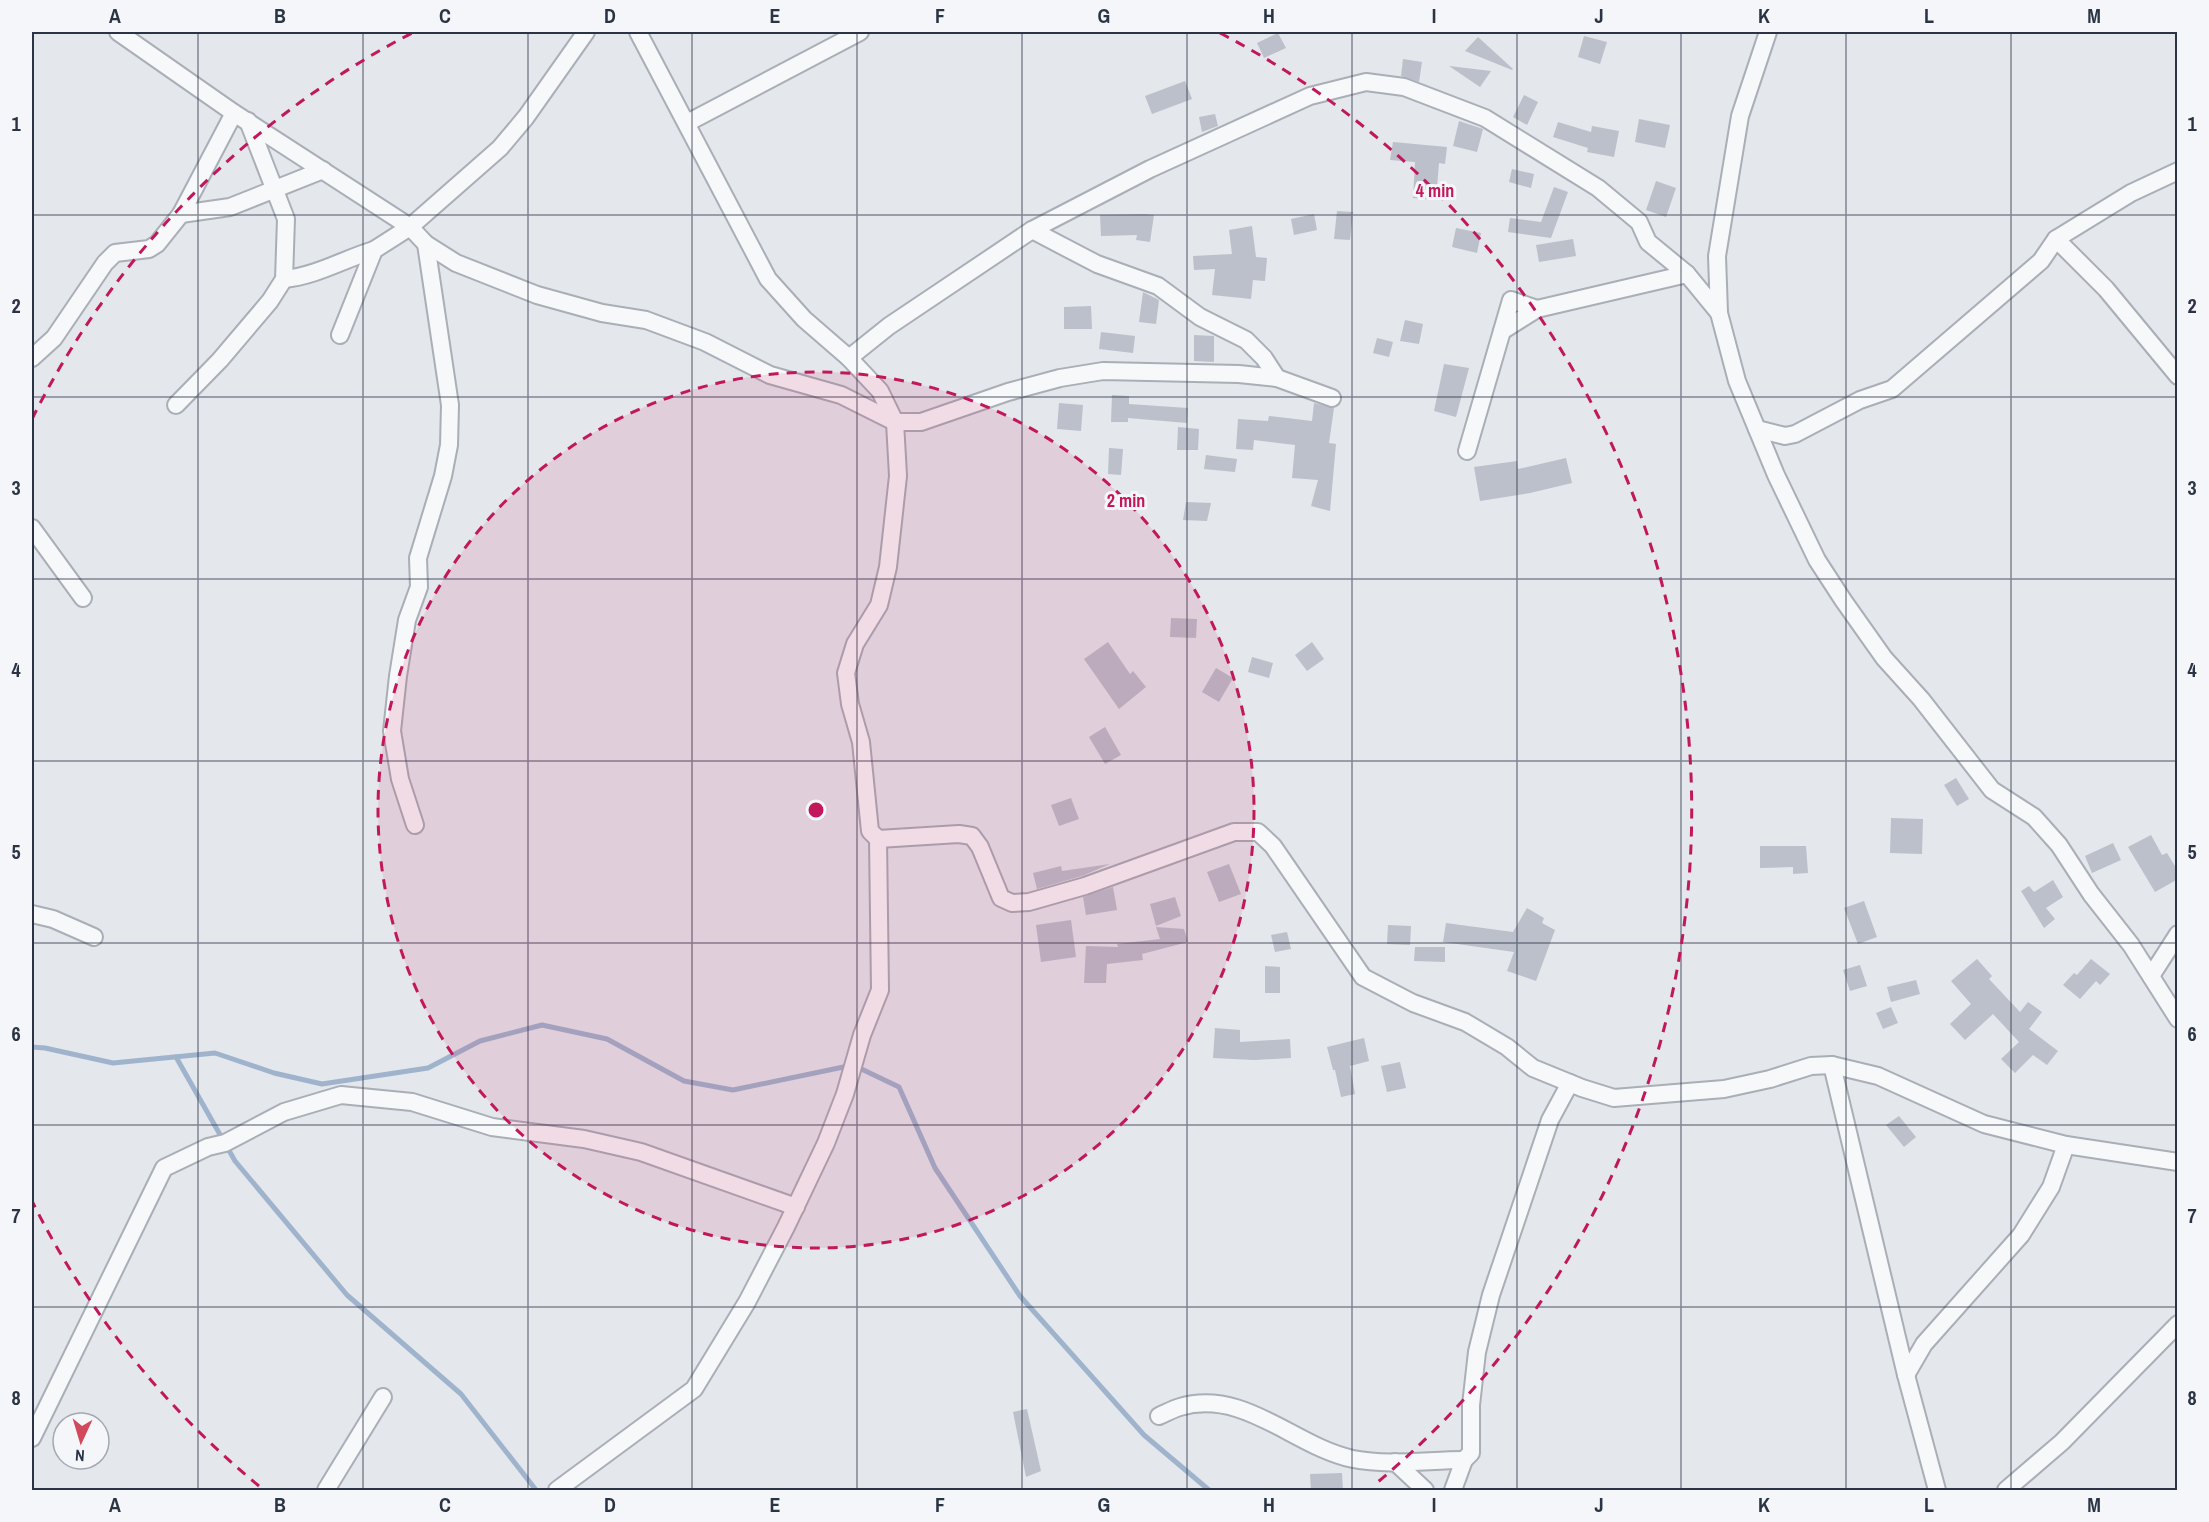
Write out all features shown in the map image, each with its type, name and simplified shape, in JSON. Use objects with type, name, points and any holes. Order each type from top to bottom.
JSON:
[{"type":"street","points":[[118,32],[241,117],[410,226],[426,244],[456,263],[537,295],[602,313],[646,320],[705,342],[770,375],[841,394],[895,422],[921,422],[1008,392],[1060,378],[1103,372],[1239,374],[1277,378],[1332,398]]},
{"type":"street","points":[[284,279],[302,277],[347,258],[374,250],[410,226],[500,148],[526,117],[586,32]]},
{"type":"street","points":[[638,32],[768,279],[804,319],[849,358],[880,392],[895,422],[898,476],[888,567],[879,605],[855,644],[846,673],[850,704],[861,742],[870,831],[878,838],[959,834],[972,836],[980,847],[1001,897],[1012,903],[1029,902],[1085,886],[1234,832],[1258,832],[1273,846],[1364,977],[1413,1004],[1465,1022],[1508,1047],[1533,1068],[1570,1083],[1614,1098],[1724,1089],[1770,1079],[1811,1066],[1833,1065],[1878,1076],[1984,1124],[2066,1145],[2178,1162]]},
{"type":"street","points":[[687,123],[860,32]]},
{"type":"street","points":[[1768,32],[1738,127],[1717,256],[1719,313],[1737,381],[1776,475],[1817,560],[1884,658],[1921,699],[1992,790],[2034,817],[2059,845],[2091,894],[2131,945],[2178,1019]]},
{"type":"street","points":[[849,358],[889,326],[1032,230],[1150,169],[1310,96],[1366,82],[1404,87],[1485,118],[1598,188],[1639,222],[1648,242],[1687,274],[1719,313]]},
{"type":"street","points":[[176,405],[220,360],[270,300],[284,279],[285,219],[241,117]]},
{"type":"street","points":[[32,358],[54,338],[105,263],[115,253],[149,249],[157,244],[181,214],[241,117]]},
{"type":"street","points":[[181,214],[230,207],[323,170]]},
{"type":"street","points":[[1757,429],[1785,436],[1795,434],[1860,400],[1892,389],[2041,261],[2056,239],[2132,193],[2178,171]]},
{"type":"street","points":[[1032,230],[1097,264],[1158,286],[1200,317],[1246,340],[1264,358],[1277,378]]},
{"type":"street","points":[[2056,239],[2106,289],[2178,376]]},
{"type":"street","points":[[415,825],[400,779],[392,731],[398,676],[408,620],[419,587],[418,558],[443,476],[447,455],[450,405],[426,244]]},
{"type":"street","points":[[340,335],[374,250]]},
{"type":"street","points":[[1467,451],[1511,300],[1537,309],[1687,274]]},
{"type":"street","points":[[32,528],[83,598]]},
{"type":"street","points":[[557,1491],[694,1389],[747,1302],[796,1207],[826,1143],[845,1094],[862,1035],[880,990],[878,838]]},
{"type":"street","points":[[32,915],[53,919],[94,937]]},
{"type":"street","points":[[2151,976],[2178,934]]},
{"type":"street","points":[[1833,1065],[1906,1375],[1936,1491]]},
{"type":"street","points":[[1453,1491],[1464,1460],[1471,1453],[1472,1405],[1477,1352],[1491,1295],[1550,1120],[1570,1083]]},
{"type":"street","points":[[32,1438],[164,1168],[208,1147],[225,1143],[284,1112],[341,1095],[412,1102],[492,1127],[584,1139],[641,1152],[796,1207]]},
{"type":"street","points":[[1906,1375],[1924,1344],[2021,1235],[2051,1186],[2066,1145]]},
{"type":"street","points":[[2006,1491],[2062,1442],[2176,1330]]},
{"type":"street","points":[[1899,1344],[1924,1344]]},
{"type":"street","points":[[326,1491],[383,1397]]},
{"type":"street","points":[[1160,1416],[1181,1407],[1211,1404],[1246,1411],[1325,1450],[1353,1459],[1395,1462],[1464,1460]]},
{"type":"street","points":[[1395,1462],[1425,1491]]},
{"type":"building","points":[[1278,33],[1286,48],[1264,58],[1257,43]]},
{"type":"building","points":[[1584,36],[1607,42],[1600,64],[1578,57]]},
{"type":"building","points":[[1478,37],[1513,69],[1465,51]]},
{"type":"building","points":[[1403,59],[1422,62],[1419,82],[1401,76]]},
{"type":"building","points":[[1449,66],[1491,71],[1480,87]]},
{"type":"building","points":[[1185,81],[1192,99],[1152,114],[1145,96]]},
{"type":"building","points":[[1524,95],[1538,102],[1527,125],[1513,117]]},
{"type":"building","points":[[1215,114],[1218,126],[1202,132],[1199,117]]},
{"type":"building","points":[[1639,119],[1670,125],[1665,148],[1635,142]]},
{"type":"building","points":[[1459,121],[1483,129],[1477,152],[1453,146]]},
{"type":"building","points":[[1558,122],[1591,132],[1592,126],[1619,131],[1614,157],[1587,152],[1588,148],[1553,137]]},
{"type":"building","points":[[1393,142],[1447,147],[1445,164],[1439,163],[1436,200],[1413,198],[1415,162],[1390,160]]},
{"type":"building","points":[[1512,169],[1534,174],[1531,188],[1509,182]]},
{"type":"building","points":[[1656,181],[1676,188],[1666,217],[1646,210]]},
{"type":"building","points":[[1554,187],[1568,192],[1551,238],[1508,232],[1510,218],[1541,222]]},
{"type":"building","points":[[1337,211],[1353,212],[1350,240],[1334,239]]},
{"type":"building","points":[[1314,214],[1317,230],[1294,235],[1291,219]]},
{"type":"building","points":[[1100,215],[1154,215],[1150,242],[1136,240],[1137,235],[1101,236]]},
{"type":"building","points":[[1252,226],[1256,257],[1267,258],[1265,281],[1253,280],[1251,299],[1212,295],[1215,269],[1194,270],[1193,256],[1232,254],[1229,230]]},
{"type":"building","points":[[1456,228],[1481,233],[1477,253],[1452,247]]},
{"type":"building","points":[[1573,239],[1576,256],[1539,262],[1536,245]]},
{"type":"building","points":[[1143,292],[1159,300],[1156,324],[1139,322]]},
{"type":"building","points":[[1091,306],[1092,329],[1064,329],[1064,307]]},
{"type":"building","points":[[1405,320],[1423,324],[1419,344],[1400,341]]},
{"type":"building","points":[[1101,332],[1135,336],[1133,353],[1099,349]]},
{"type":"building","points":[[1194,335],[1214,336],[1214,362],[1194,361]]},
{"type":"building","points":[[1377,338],[1393,342],[1389,357],[1373,353]]},
{"type":"building","points":[[1444,364],[1469,368],[1456,417],[1434,411]]},
{"type":"building","points":[[1112,395],[1129,396],[1129,404],[1188,408],[1187,423],[1128,418],[1128,422],[1111,422]]},
{"type":"building","points":[[1059,403],[1083,405],[1081,431],[1057,429]]},
{"type":"building","points":[[1314,403],[1334,408],[1329,443],[1336,444],[1330,511],[1311,506],[1318,480],[1292,478],[1295,445],[1254,440],[1253,450],[1236,449],[1238,419],[1268,421],[1269,416],[1312,421]]},
{"type":"building","points":[[1178,427],[1199,429],[1198,450],[1177,450]]},
{"type":"building","points":[[1109,448],[1123,449],[1121,475],[1108,474]]},
{"type":"building","points":[[1206,455],[1237,459],[1235,472],[1204,469]]},
{"type":"building","points":[[1566,458],[1572,483],[1480,501],[1474,467],[1517,461],[1518,469]]},
{"type":"building","points":[[1186,502],[1211,503],[1207,521],[1183,520]]},
{"type":"building","points":[[1171,618],[1197,619],[1196,638],[1170,637]]},
{"type":"building","points":[[1108,642],[1130,674],[1133,671],[1146,687],[1119,709],[1084,659]]},
{"type":"building","points":[[1312,642],[1324,659],[1307,671],[1295,655]]},
{"type":"building","points":[[1252,657],[1273,663],[1269,678],[1248,672]]},
{"type":"building","points":[[1216,668],[1233,678],[1219,702],[1202,692]]},
{"type":"building","points":[[1105,727],[1121,755],[1105,764],[1089,737]]},
{"type":"building","points":[[1956,778],[1969,799],[1957,806],[1944,785]]},
{"type":"building","points":[[1071,798],[1079,819],[1059,826],[1051,805]]},
{"type":"building","points":[[1891,818],[1923,819],[1922,854],[1890,853]]},
{"type":"building","points":[[2151,835],[2162,855],[2167,853],[2178,871],[2178,879],[2155,892],[2128,847]]},
{"type":"building","points":[[2113,843],[2121,860],[2092,873],[2085,856]]},
{"type":"building","points":[[1760,846],[1806,846],[1808,873],[1793,874],[1793,867],[1760,868]]},
{"type":"building","points":[[1110,864],[1082,876],[1037,889],[1033,873],[1061,866],[1062,871]]},
{"type":"building","points":[[1229,864],[1241,894],[1219,902],[1207,872]]},
{"type":"building","points":[[2053,880],[2063,897],[2046,908],[2055,919],[2044,928],[2021,891],[2029,886],[2034,892]]},
{"type":"building","points":[[1113,887],[1117,910],[1086,915],[1083,897]]},
{"type":"building","points":[[1175,897],[1181,916],[1156,926],[1150,904]]},
{"type":"building","points":[[1864,901],[1877,937],[1858,944],[1844,908]]},
{"type":"building","points":[[1527,908],[1544,918],[1542,923],[1555,930],[1536,981],[1507,971],[1514,952],[1443,942],[1446,923],[1513,932]]},
{"type":"building","points":[[1071,920],[1076,957],[1041,962],[1036,925]]},
{"type":"building","points":[[1388,925],[1411,926],[1410,945],[1387,944]]},
{"type":"building","points":[[1156,927],[1184,929],[1188,942],[1142,954],[1143,960],[1107,964],[1106,983],[1084,983],[1086,946],[1118,947],[1117,944],[1160,939]]},
{"type":"building","points":[[1287,932],[1291,949],[1275,952],[1271,935]]},
{"type":"building","points":[[1415,947],[1445,947],[1445,962],[1414,961]]},
{"type":"building","points":[[1977,959],[1992,976],[1989,979],[2020,1012],[2028,1002],[2042,1012],[2029,1029],[2058,1051],[2047,1065],[2033,1055],[2015,1073],[2001,1059],[2019,1042],[1993,1014],[1965,1040],[1950,1024],[1971,1004],[1951,981]]},
{"type":"building","points":[[2091,959],[2110,974],[2100,985],[2096,981],[2080,999],[2063,985],[2074,973],[2077,975]]},
{"type":"building","points":[[1860,965],[1867,986],[1850,991],[1843,970]]},
{"type":"building","points":[[1265,966],[1280,967],[1280,993],[1265,993]]},
{"type":"building","points":[[1916,980],[1920,994],[1891,1002],[1887,987]]},
{"type":"building","points":[[1891,1007],[1898,1023],[1883,1029],[1876,1013]]},
{"type":"building","points":[[1215,1028],[1240,1030],[1240,1042],[1290,1039],[1291,1058],[1254,1060],[1213,1058]]},
{"type":"building","points":[[1364,1038],[1369,1061],[1350,1066],[1355,1094],[1341,1097],[1327,1047]]},
{"type":"building","points":[[1400,1062],[1406,1088],[1387,1092],[1381,1066]]},
{"type":"building","points":[[1899,1116],[1916,1137],[1904,1147],[1886,1125]]},
{"type":"building","points":[[1027,1409],[1041,1471],[1026,1477],[1013,1412]]},
{"type":"building","points":[[1342,1473],[1343,1491],[1311,1491],[1310,1474]]},
{"type":"waterway","points":[[32,1047],[113,1063],[215,1053],[274,1073],[322,1084],[428,1068],[480,1041],[542,1025],[607,1039],[684,1081],[733,1090],[853,1065],[899,1087],[935,1168],[1020,1296],[1144,1435],[1209,1490]]},
{"type":"waterway","points":[[176,1057],[235,1161],[347,1295],[461,1394],[536,1490]]}]
